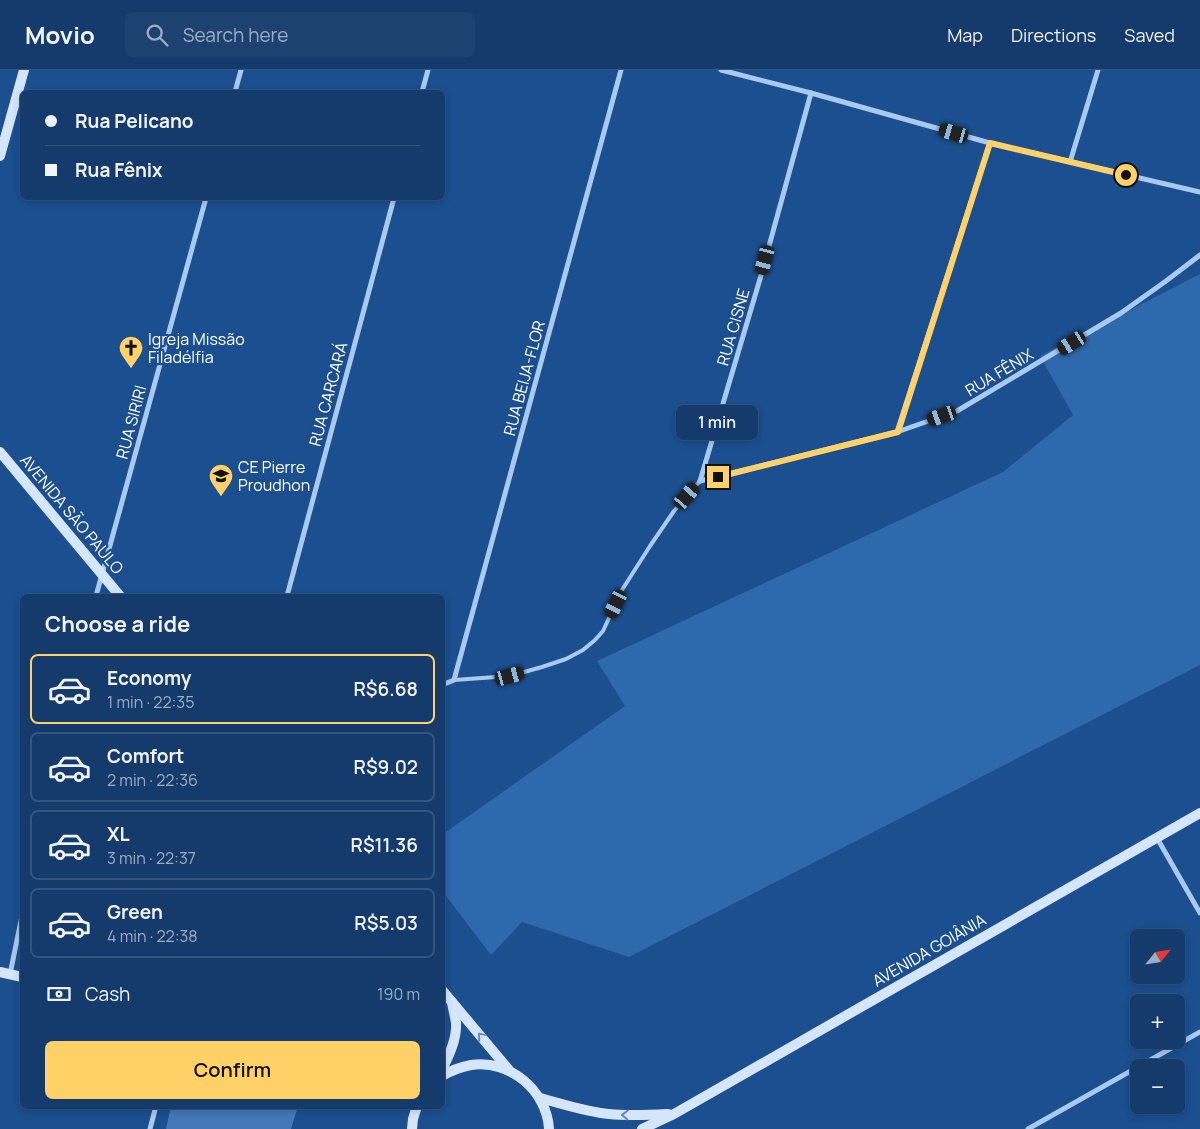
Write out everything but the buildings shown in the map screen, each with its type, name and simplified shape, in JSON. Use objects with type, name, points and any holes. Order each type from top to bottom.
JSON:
[{"type":"street","points":[[0,156],[24,70]]},
{"type":"street","points":[[236,90],[241,70]]},
{"type":"street","points":[[423,90],[428,70]]},
{"type":"street","name":"RUA BEIJA-FLOR","points":[[454,680],[621,70]]},
{"type":"street","points":[[721,70],[812,93],[990,143],[1200,192]]},
{"type":"street","points":[[1070,162],[1098,70]]},
{"type":"street","name":"RUA CISNE","points":[[700,481],[760,279],[812,93]]},
{"type":"street","points":[[898,432],[990,143]]},
{"type":"street","name":"RUA SIRIRI","points":[[97,594],[205,200]]},
{"type":"street","name":"RUA CARCARÁ","points":[[288,594],[393,200]]},
{"type":"street","name":"RUA FÊNIX","points":[[700,481],[898,432],[958,411],[1121,313],[1200,255]]},
{"type":"street","name":"AVENIDA SÃO PAULO","points":[[0,452],[118,594]]},
{"type":"street","points":[[445,684],[454,680]]},
{"type":"street","name":"AVENIDA GOIÂNIA","points":[[642,1129],[674,1114],[1200,813]]},
{"type":"street","points":[[1156,837],[1200,914]]},
{"type":"street","points":[[20,923],[5,973],[20,977]]},
{"type":"street","points":[[445,993],[510,1070],[527,1082],[540,1098],[548,1119],[549,1129]]},
{"type":"street","points":[[445,1063],[455,1034],[456,1022],[452,1001]]},
{"type":"street","points":[[1028,1129],[1200,1032]]},
{"type":"street","points":[[445,1074],[455,1068],[473,1064],[492,1065],[510,1070]]},
{"type":"street","name":"AVENIDA GOIÂNIA","points":[[540,1098],[608,1114],[674,1114]]},
{"type":"street","points":[[150,1129],[155,1109]]},
{"type":"street","points":[[412,1129],[416,1109]]},
{"type":"lane","points":[[454,680],[510,676],[542,667],[583,650],[603,631],[622,590],[650,546],[674,511],[700,481]]},
{"type":"shaded area","points":[[1200,274],[1200,665],[629,957],[522,922],[491,955],[445,895],[445,833],[625,706],[597,661],[1003,472],[1073,415],[1040,356]]},
{"type":"place","name":"Igreja Missão Filadélfia","points":[[131,369]]},
{"type":"place","name":"CE Pierre Proudhon","points":[[221,497]]},
{"type":"route","points":[[718,477],[898,432],[990,143],[1126,175]]}]
